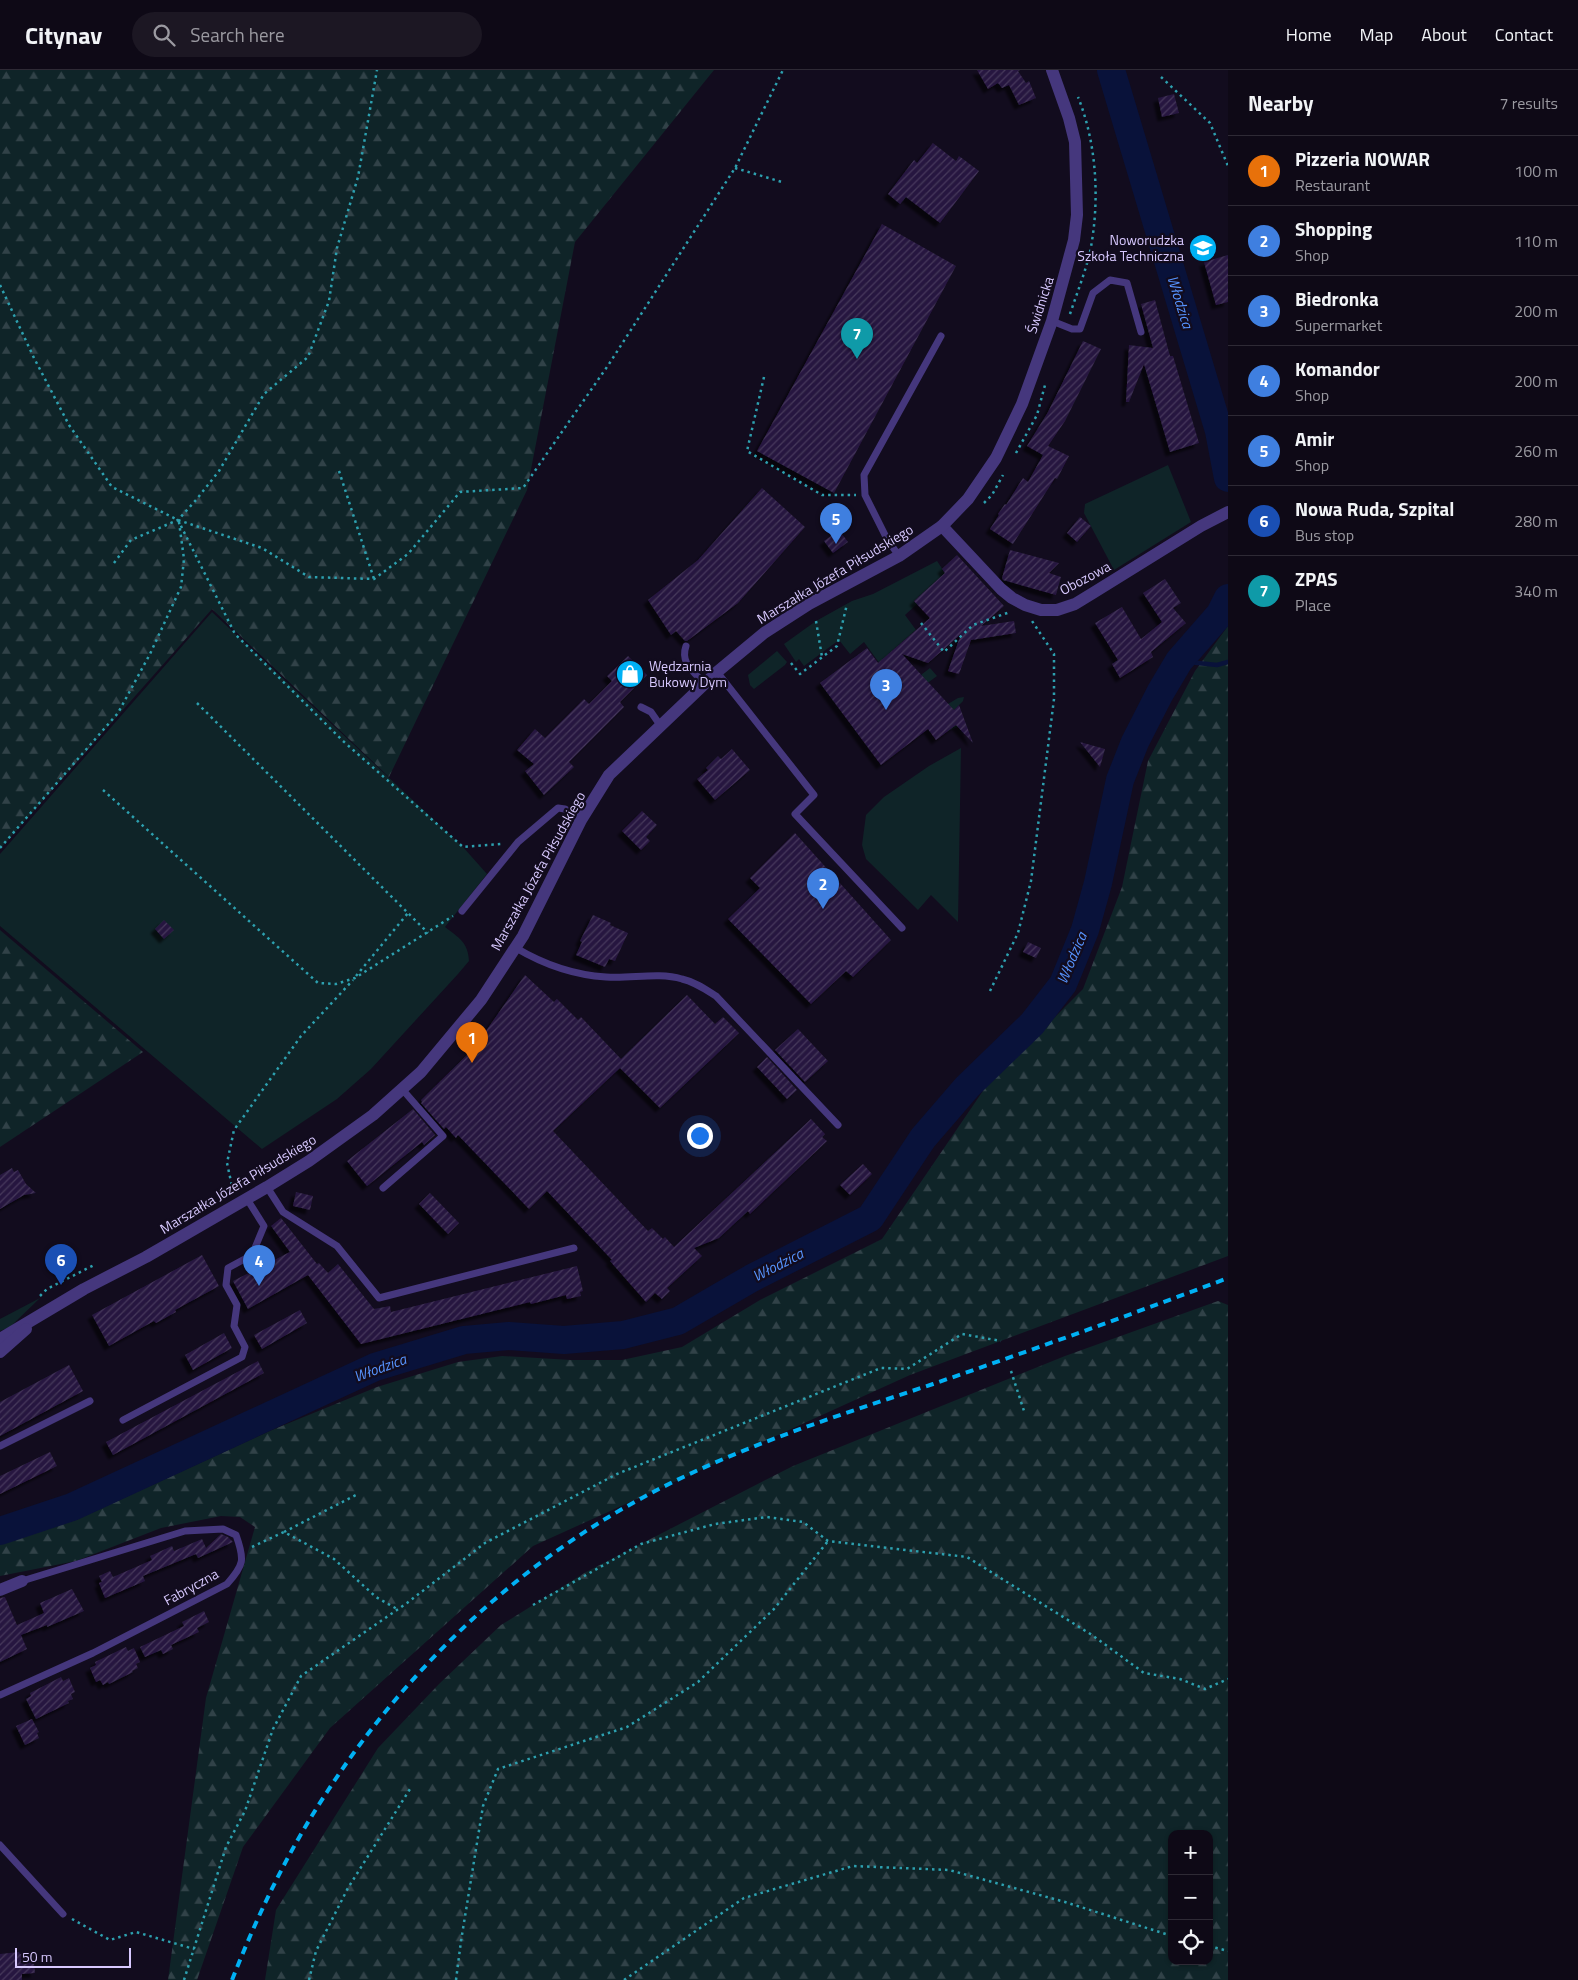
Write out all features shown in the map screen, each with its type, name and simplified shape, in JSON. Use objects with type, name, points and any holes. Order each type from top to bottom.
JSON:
[{"type":"street","name":"Świdnicka","points":[[942,526],[978,487],[1006,441],[1022,404],[1052,321],[1074,240],[1077,215],[1075,142],[1069,118],[1052,70]]},
{"type":"street","name":"Obozowa","points":[[942,526],[1001,589],[1012,598],[1041,610],[1057,610],[1075,604],[1201,526],[1226,513]]},
{"type":"street","name":"Marszałka Józefa Piłsudskiego","points":[[2,1337],[84,1289],[247,1200],[309,1161],[373,1115],[420,1072],[481,1000],[516,948],[581,820],[609,775],[717,672],[771,628],[809,604],[899,556],[942,526]]},
{"type":"street","name":"Marszałka Józefa Piłsudskiego","points":[[0,1352],[41,1315]]},
{"type":"street","points":[[0,1590],[22,1581]]},
{"type":"lane","points":[[1052,321],[1072,329],[1080,328],[1093,293],[1110,280],[1127,283],[1141,332]]},
{"type":"lane","points":[[899,556],[887,539],[865,494],[864,475],[941,336]]},
{"type":"lane","points":[[686,646],[683,655],[685,662],[704,684]]},
{"type":"lane","points":[[717,672],[814,795],[795,814],[902,928]]},
{"type":"lane","points":[[641,707],[650,712],[660,726]]},
{"type":"lane","points":[[462,910],[518,842],[558,808],[565,809],[581,820]]},
{"type":"lane","points":[[516,948],[538,961],[587,975],[608,977],[646,975],[681,978],[698,985],[716,996],[838,1125]]},
{"type":"lane","points":[[383,1188],[443,1136],[402,1089]]},
{"type":"lane","points":[[267,1187],[283,1212],[337,1246],[379,1298],[574,1248]]},
{"type":"lane","points":[[123,1420],[242,1357],[245,1347],[234,1326],[237,1305],[226,1284],[228,1268],[252,1255],[264,1226],[247,1200]]},
{"type":"lane","points":[[0,1446],[90,1401]]},
{"type":"lane","points":[[22,1581],[185,1531],[223,1529],[236,1535],[242,1552]]},
{"type":"lane","name":"Fabryczna","points":[[0,1695],[93,1653],[226,1584],[240,1569],[242,1552]]},
{"type":"lane","points":[[0,1845],[63,1914]]},
{"type":"path","points":[[114,563],[131,540],[178,520],[219,471],[264,394],[308,357],[329,301],[337,248],[358,178],[376,70]]},
{"type":"path","points":[[0,286],[68,425],[112,486],[178,520],[262,548],[309,577],[374,579],[408,554],[460,492],[523,488],[609,364],[735,168],[783,70]]},
{"type":"path","points":[[1161,77],[1210,123],[1228,166]]},
{"type":"path","points":[[735,168],[782,182]]},
{"type":"path","points":[[764,377],[746,451],[822,494],[865,494]]},
{"type":"path","points":[[339,470],[374,579]]},
{"type":"path","points":[[178,520],[235,634],[343,741],[462,847],[518,842]]},
{"type":"path","points":[[0,848],[118,712],[181,587],[184,559],[178,520]]},
{"type":"path","points":[[791,662],[800,674],[837,646],[847,604]]},
{"type":"path","points":[[921,623],[944,652],[973,626],[1005,615],[1025,605],[1024,609],[1054,654],[1054,699],[1031,881],[1018,933],[990,991]]},
{"type":"path","points":[[816,621],[822,657]]},
{"type":"path","points":[[197,703],[428,933]]},
{"type":"path","points":[[103,790],[318,983],[336,984],[354,978],[462,910]]},
{"type":"path","points":[[233,1192],[227,1163],[234,1130],[301,1036],[354,978],[408,913]]},
{"type":"path","points":[[40,1296],[47,1289],[96,1264]]},
{"type":"path","points":[[184,1980],[226,1847],[245,1811],[273,1729],[301,1676],[397,1609],[485,1543],[617,1474],[881,1368],[907,1369],[962,1334],[1001,1341]]},
{"type":"path","points":[[1011,1371],[1024,1411]]},
{"type":"path","points":[[242,1552],[356,1495]]},
{"type":"path","points":[[533,1605],[641,1544],[723,1523],[767,1517],[802,1522],[828,1541],[967,1557],[1092,1635],[1144,1673],[1180,1679],[1205,1689],[1228,1679]]},
{"type":"path","points":[[284,1532],[334,1559],[376,1597],[397,1609]]},
{"type":"path","points":[[456,1980],[460,1941],[482,1806],[498,1769],[627,1727],[698,1682],[774,1609],[828,1541]]},
{"type":"path","points":[[309,1980],[316,1951],[348,1888],[410,1789]]},
{"type":"path","points":[[624,1980],[744,1898],[853,1866],[949,1870],[1064,1902],[1168,1935]]},
{"type":"path","points":[[63,1914],[110,1940],[136,1932],[194,1949]]},
{"type":"path","points":[[1213,1947],[1228,1951]]},
{"type":"green space","points":[[0,70],[714,70],[575,242],[527,490],[389,777],[212,609],[0,849]]},
{"type":"green space","points":[[1168,465],[1191,522],[1114,570],[1084,513],[1085,504]]},
{"type":"green space","points":[[937,561],[945,573],[914,601],[917,604],[905,615],[916,630],[892,651],[917,678],[930,668],[937,676],[922,687],[948,704],[964,697],[963,701],[948,716],[958,727],[948,731],[910,682],[899,690],[864,642],[850,654],[839,640],[804,666],[799,659],[796,662],[784,644],[816,621],[852,601],[873,594]]},
{"type":"green space","points":[[212,612],[463,847],[487,874],[445,927],[465,945],[469,961],[371,1069],[337,1099],[262,1149],[0,926],[0,854]]},
{"type":"green space","points":[[1228,626],[1228,1256],[910,1375],[533,1546],[330,1728],[243,1847],[197,1980],[168,1980],[206,1698],[255,1527],[240,1517],[221,1516],[161,1528],[76,1561],[0,1576],[0,1543],[76,1520],[272,1430],[377,1387],[458,1362],[502,1356],[571,1360],[622,1360],[682,1347],[760,1300],[882,1239],[987,1085],[1083,989],[1122,887],[1148,761],[1195,671]]},
{"type":"green space","points":[[777,651],[787,662],[754,689],[750,685],[748,675]]},
{"type":"green space","points":[[961,748],[958,922],[931,895],[918,910],[866,859],[862,845],[866,815],[884,797],[929,766]]},
{"type":"green space","points":[[0,930],[143,1052],[0,1147]]},
{"type":"green space","points":[[40,1298],[10,1327],[0,1331],[0,1319]]},
{"type":"green space","points":[[1218,1301],[1228,1305],[1228,1980],[265,1980],[276,1910],[378,1748],[439,1684],[501,1625],[586,1572],[793,1466],[1065,1356]]},
{"type":"building","points":[[977,70],[1020,70],[1018,71],[1026,83],[1029,81],[1036,98],[1019,105],[1009,85],[1002,88],[998,83],[988,89]]},
{"type":"building","points":[[1174,94],[1179,113],[1162,117],[1158,98]]},
{"type":"building","points":[[933,143],[956,161],[959,156],[979,171],[940,223],[906,197],[900,204],[888,194],[914,160],[917,163]]},
{"type":"building","points":[[882,224],[956,266],[834,493],[757,451]]},
{"type":"building","points":[[1228,255],[1228,302],[1216,305],[1204,262]]},
{"type":"building","points":[[1155,300],[1170,356],[1173,356],[1199,443],[1170,452],[1144,364],[1129,402],[1126,402],[1129,345],[1153,348],[1141,304]]},
{"type":"building","points":[[1083,341],[1101,349],[1065,421],[1048,446],[1069,456],[1057,479],[1055,478],[1013,544],[990,529],[1023,478],[1028,482],[1043,455],[1027,446],[1048,412]]},
{"type":"building","points":[[762,488],[805,527],[738,603],[687,641],[676,631],[671,635],[648,600],[698,560]]},
{"type":"building","points":[[1080,517],[1091,526],[1077,542],[1067,533]]},
{"type":"building","points":[[839,530],[848,542],[833,553],[824,541]]},
{"type":"building","points":[[1010,550],[1059,563],[1049,573],[1061,577],[1056,595],[1003,580]]},
{"type":"building","points":[[957,555],[1004,606],[981,626],[1014,621],[1016,633],[971,640],[959,674],[948,671],[961,634],[928,663],[902,654],[954,710],[959,705],[973,743],[956,725],[936,740],[928,729],[881,765],[820,683],[867,648],[878,663],[930,618],[914,601],[945,573],[942,569]]},
{"type":"building","points":[[1165,579],[1181,603],[1173,608],[1186,623],[1151,652],[1153,657],[1120,678],[1112,664],[1118,660],[1095,623],[1122,607],[1141,639],[1162,622],[1143,593]]},
{"type":"building","points":[[628,656],[647,675],[620,702],[624,707],[569,762],[574,767],[544,795],[525,771],[534,764],[517,750],[535,729],[545,738],[584,699],[589,704],[612,681],[607,676]]},
{"type":"building","points":[[1080,742],[1105,749],[1100,767]]},
{"type":"building","points":[[732,749],[750,770],[715,800],[697,779],[708,770],[706,768],[718,756],[721,759]]},
{"type":"building","points":[[642,811],[657,825],[646,837],[650,841],[641,850],[622,831]]},
{"type":"building","points":[[795,833],[891,940],[853,977],[846,971],[811,1004],[728,919],[760,888],[750,878]]},
{"type":"building","points":[[593,915],[628,933],[615,961],[609,959],[605,967],[576,955],[582,942],[580,941]]},
{"type":"building","points":[[164,920],[174,930],[164,939],[155,929]]},
{"type":"building","points":[[1028,942],[1041,948],[1036,958],[1023,952]]},
{"type":"building","points":[[525,975],[554,1002],[557,999],[578,1020],[581,1017],[621,1059],[687,995],[715,1024],[723,1017],[739,1033],[660,1108],[620,1068],[553,1131],[648,1231],[652,1228],[663,1239],[665,1237],[674,1247],[811,1119],[825,1134],[822,1137],[827,1141],[750,1214],[748,1211],[719,1238],[694,1248],[702,1256],[667,1288],[670,1291],[662,1299],[655,1293],[646,1302],[610,1261],[612,1260],[547,1191],[529,1209],[458,1135],[456,1138],[446,1127],[444,1129],[421,1103],[421,1100],[474,1048]]},
{"type":"building","points":[[798,1029],[828,1061],[805,1082],[775,1050]]},
{"type":"building","points":[[767,1057],[797,1090],[787,1099],[757,1067]]},
{"type":"building","points":[[413,1109],[435,1135],[424,1145],[422,1142],[367,1186],[347,1161]]},
{"type":"building","points":[[863,1164],[872,1174],[850,1195],[840,1185]]},
{"type":"building","points":[[12,1168],[14,1172],[18,1170],[26,1184],[36,1193],[24,1195],[0,1209],[0,1175]]},
{"type":"building","points":[[296,1192],[313,1196],[310,1210],[293,1206]]},
{"type":"building","points":[[430,1193],[459,1223],[448,1234],[419,1204]]},
{"type":"building","points":[[281,1218],[317,1264],[319,1263],[328,1273],[338,1264],[374,1309],[390,1306],[391,1312],[577,1266],[583,1291],[580,1292],[581,1296],[567,1299],[566,1295],[531,1304],[530,1302],[361,1344],[308,1275],[248,1309],[233,1281],[290,1252],[271,1226]]},
{"type":"building","points":[[202,1255],[219,1286],[175,1310],[176,1312],[156,1323],[154,1321],[109,1346],[92,1315]]},
{"type":"building","points":[[300,1310],[307,1323],[262,1349],[254,1335]]},
{"type":"building","points":[[224,1333],[232,1348],[193,1370],[185,1355]]},
{"type":"building","points":[[258,1361],[264,1373],[113,1455],[106,1442]]},
{"type":"building","points":[[69,1365],[83,1391],[0,1436],[0,1402]]},
{"type":"building","points":[[50,1452],[57,1466],[0,1494],[0,1476]]},
{"type":"building","points":[[221,1534],[233,1542],[198,1558],[196,1554],[143,1576],[145,1581],[105,1598],[99,1583],[102,1582],[99,1576],[110,1571],[113,1577],[152,1560],[150,1556],[172,1546],[174,1551],[202,1539],[206,1548]]},
{"type":"building","points":[[72,1589],[84,1611],[47,1627],[47,1625],[21,1635],[27,1649],[0,1662],[0,1598],[5,1597],[17,1625],[44,1613],[40,1603]]},
{"type":"building","points":[[204,1611],[209,1622],[197,1628],[199,1632],[171,1645],[173,1649],[163,1654],[161,1650],[145,1657],[140,1647],[184,1626],[182,1622]]},
{"type":"building","points":[[126,1647],[128,1651],[134,1648],[140,1662],[136,1664],[138,1668],[109,1684],[108,1682],[103,1685],[100,1680],[96,1682],[90,1668],[96,1665],[95,1662]]},
{"type":"building","points":[[61,1677],[63,1681],[69,1678],[75,1692],[71,1694],[73,1699],[68,1701],[69,1703],[36,1719],[26,1699],[31,1696],[30,1693]]},
{"type":"building","points":[[32,1719],[39,1732],[37,1733],[39,1738],[25,1745],[16,1726]]},
{"type":"building","points":[[19,1952],[20,1954],[33,1953],[35,1973],[22,1974],[22,1980],[0,1980],[0,1954]]},
{"type":"waterway","name":"Włodzica","points":[[1111,70],[1219,431],[1228,478]]},
{"type":"waterway","name":"Włodzica","points":[[0,1531],[72,1507],[375,1367],[464,1340],[509,1336],[564,1340],[623,1335],[678,1321],[752,1278],[870,1218],[923,1138],[967,1087],[1032,1024],[1063,984],[1085,930],[1098,883],[1120,780],[1135,742],[1179,661],[1220,614],[1228,598]]},
{"type":"waterway","points":[[1179,661],[1217,665],[1228,662]]},
{"type":"railway","points":[[232,1980],[263,1907],[299,1837],[358,1747],[427,1664],[466,1625],[507,1589],[550,1556],[595,1525],[642,1498],[677,1480],[748,1449],[822,1421],[1044,1345],[1228,1278]]},
{"type":"place","name":"Noworudzka Szkoła Techniczna","points":[[1203,248]]},
{"type":"place","name":"ZPAS","points":[[857,359]]},
{"type":"place","name":"Amir","points":[[836,544]]},
{"type":"place","name":"Wędzarnia Bukowy Dym","points":[[630,674]]},
{"type":"place","name":"Biedronka","points":[[886,710]]},
{"type":"place","name":"Shopping","points":[[823,909]]},
{"type":"place","name":"Pizzeria NOWAR","points":[[472,1063]]},
{"type":"place","name":"Nowa Ruda, Szpital","points":[[61,1285]]},
{"type":"place","name":"Komandor","points":[[259,1286]]}]
